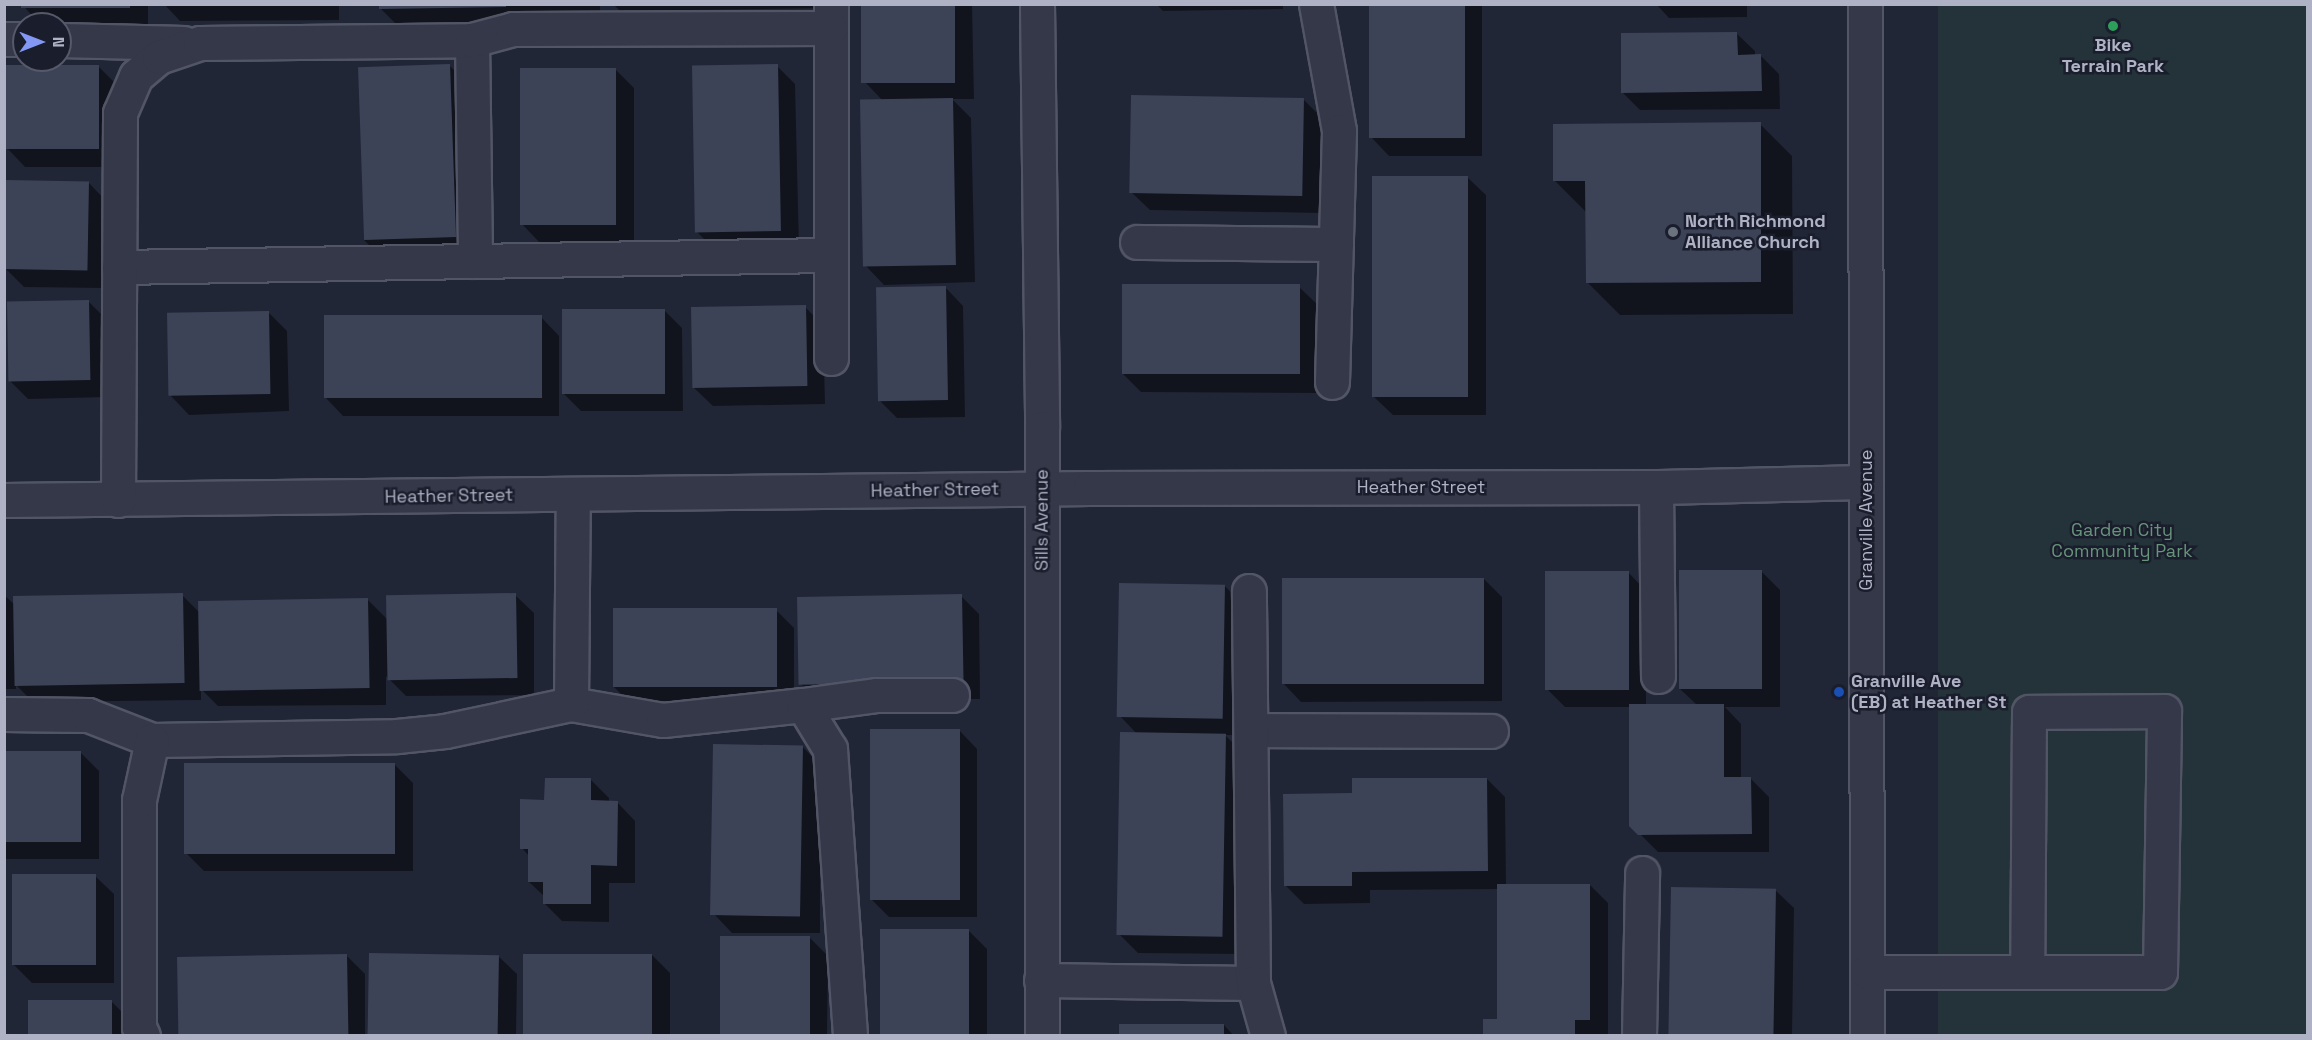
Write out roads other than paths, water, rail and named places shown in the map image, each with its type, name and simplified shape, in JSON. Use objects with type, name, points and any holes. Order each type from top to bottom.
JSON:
[{"type":"street","name":"Sills Avenue","points":[[1037,4],[1042,1035]]},
{"type":"street","points":[[1316,4],[1339,131],[1332,382]]},
{"type":"street","name":"Granville Avenue","points":[[1865,4],[1867,1035]]},
{"type":"street","points":[[72,40],[200,43],[472,40],[513,29],[830,16],[831,358]]},
{"type":"street","points":[[472,40],[476,261]]},
{"type":"street","points":[[118,500],[120,113],[136,76],[159,57],[200,43]]},
{"type":"street","points":[[1137,242],[1336,244]]},
{"type":"street","points":[[119,267],[831,255]]},
{"type":"street","name":"Heather Street","points":[[4,500],[1041,489],[1656,487],[1866,482]]},
{"type":"street","points":[[1656,487],[1658,676]]},
{"type":"street","points":[[571,704],[573,494]]},
{"type":"street","points":[[1249,591],[1253,983],[1268,1035]]},
{"type":"street","points":[[4,714],[88,715],[152,740],[397,736],[445,731],[571,704],[663,720],[877,695],[952,695]]},
{"type":"street","points":[[803,705],[830,749],[850,1035]]},
{"type":"street","points":[[1867,972],[2027,972],[2160,972],[2164,711],[2030,712],[2027,972]]},
{"type":"street","points":[[1252,730],[1491,731]]},
{"type":"street","points":[[143,1035],[140,1027],[139,800],[152,740]]},
{"type":"street","points":[[1639,1035],[1642,873]]},
{"type":"street","points":[[1041,980],[1253,983]]},
{"type":"place","name":"Bike Terrain Park","points":[[2113,26]]},
{"type":"place","name":"North Richmond Alliance Church","points":[[1673,232]]},
{"type":"place","name":"Granville Ave (EB) at Heather St","points":[[1839,692]]},
{"type":"park label","name":"Garden City Community Park","points":[[2122,541]]}]
